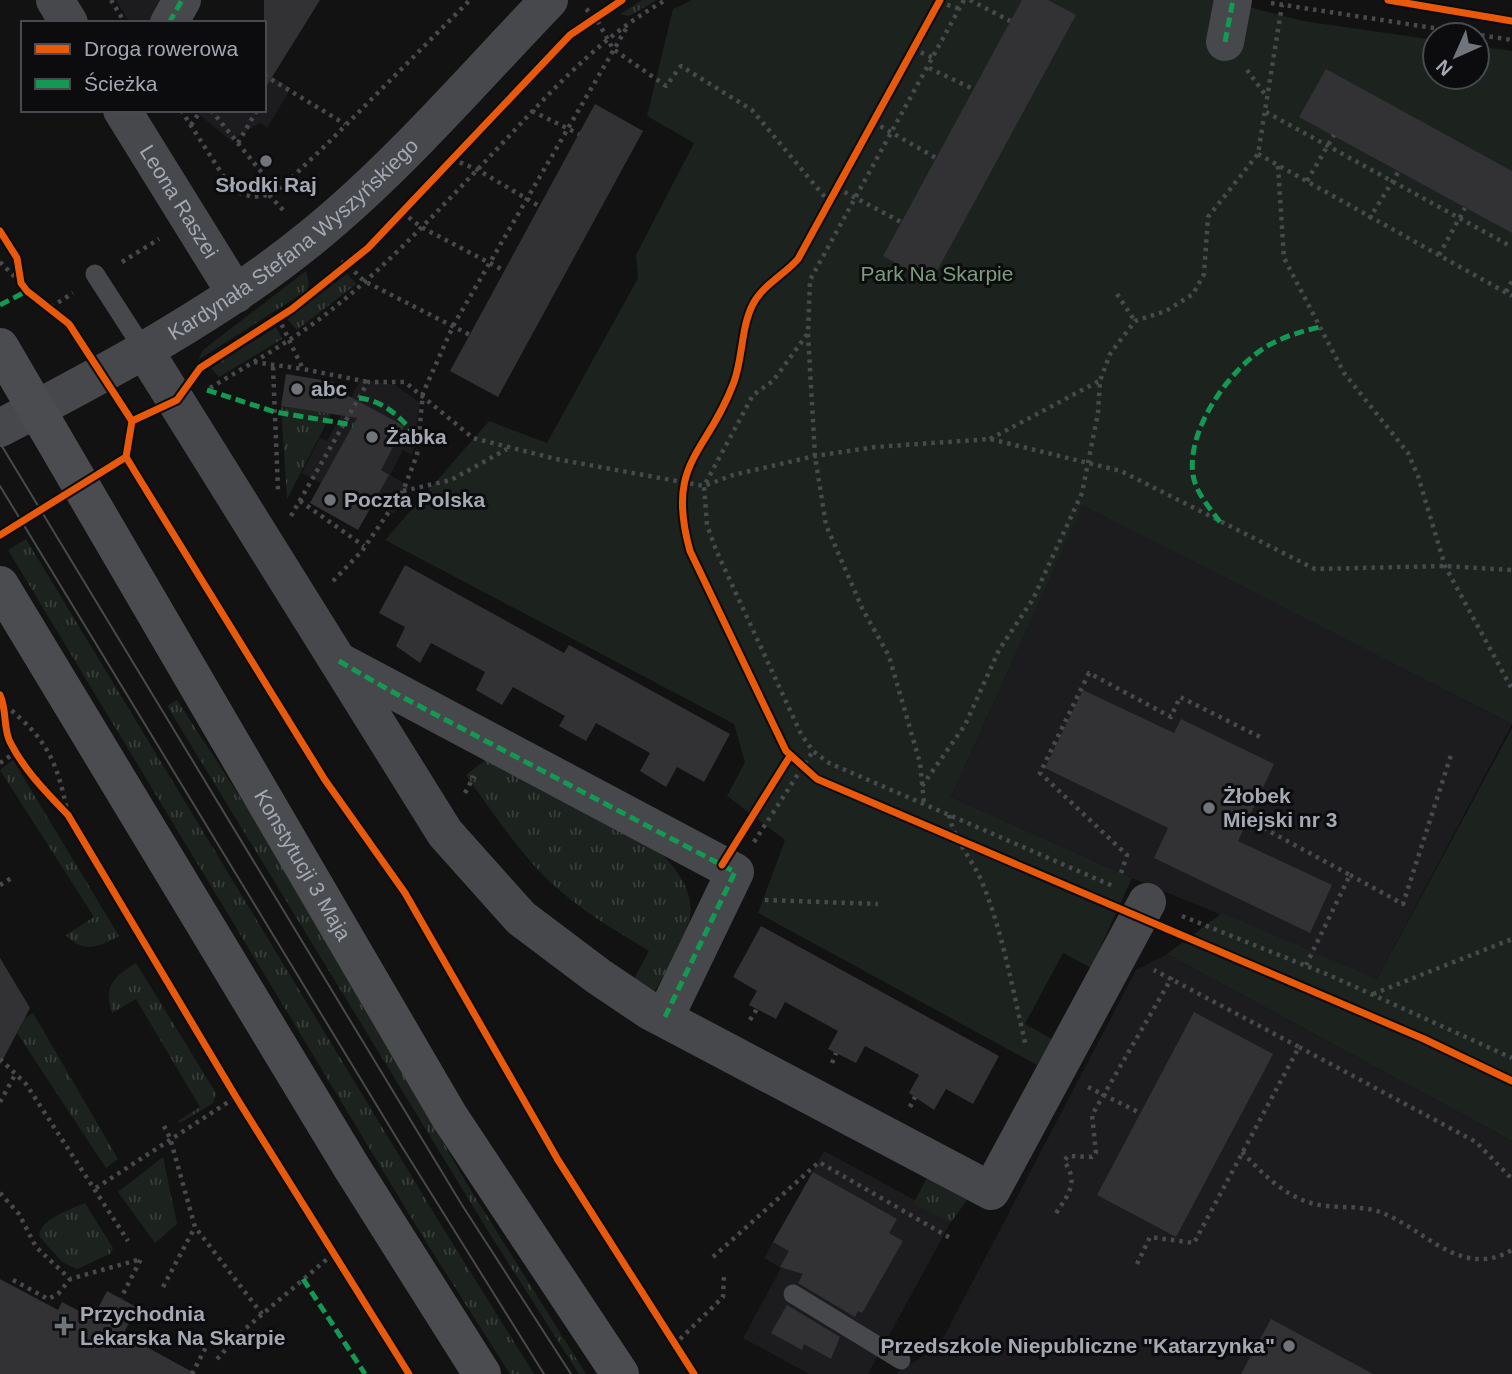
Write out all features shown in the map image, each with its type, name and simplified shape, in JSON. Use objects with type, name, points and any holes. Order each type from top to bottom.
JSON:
[{"type":"street","points":[[55,0],[68,21]]},
{"type":"street","points":[[170,21],[182,0]]},
{"type":"street","name":"Kardynała Stefana Wyszyńskiego","points":[[0,428],[144,350],[236,294],[311,238],[374,182],[549,0]]},
{"type":"street","points":[[1225,42],[1248,1]]},
{"type":"street","name":"Leona Raszei","points":[[123,112],[236,294]]},
{"type":"street","name":"Konstytucji 3 Maja","points":[[0,347],[83,484],[442,1104],[620,1374]]},
{"type":"street","points":[[144,350],[339,661],[427,810],[521,918],[598,976],[665,1017],[991,1191],[1120,953],[1128,902]]},
{"type":"street","points":[[0,585],[345,1156],[482,1374]]},
{"type":"street","points":[[339,661],[491,744],[728,885],[665,1017]]},
{"type":"lane","points":[[95,274],[144,350]]},
{"type":"lane","points":[[793,1294],[901,1360]]},
{"type":"path","points":[[111,0],[124,21]]},
{"type":"path","points":[[182,112],[233,191],[253,197],[269,195],[470,0]]},
{"type":"path","points":[[575,0],[596,18],[613,49],[666,86],[681,66],[752,110],[829,202]]},
{"type":"path","points":[[177,400],[207,390],[289,340],[336,307],[478,170],[532,111],[609,39],[666,0]]},
{"type":"path","points":[[923,803],[920,763],[889,656],[863,610],[826,525],[815,456],[808,333],[810,281],[964,0]]},
{"type":"path","points":[[970,0],[1010,22]]},
{"type":"path","points":[[933,14],[940,1],[960,9]]},
{"type":"path","points":[[1248,1],[1512,40]]},
{"type":"path","points":[[922,786],[965,725],[999,650],[1033,599],[1082,493],[1098,413],[1100,381],[1110,354],[1135,321],[1166,311],[1193,294],[1204,274],[1209,217],[1258,154],[1282,5]]},
{"type":"path","points":[[587,23],[604,12]]},
{"type":"path","points":[[327,588],[364,546],[403,491],[417,455],[422,393],[453,326],[629,23]]},
{"type":"path","points":[[906,61],[920,37]]},
{"type":"path","points":[[913,49],[934,58]]},
{"type":"path","points":[[929,68],[973,89]]},
{"type":"path","points":[[266,76],[345,124]]},
{"type":"path","points":[[867,133],[880,110]]},
{"type":"path","points":[[532,111],[579,134]]},
{"type":"path","points":[[191,125],[200,112]]},
{"type":"path","points":[[213,112],[276,190]]},
{"type":"path","points":[[239,143],[256,112]]},
{"type":"path","points":[[1266,112],[1512,247]]},
{"type":"path","points":[[873,122],[936,158]]},
{"type":"path","points":[[1307,181],[1334,135]]},
{"type":"path","points":[[444,168],[461,149]]},
{"type":"path","points":[[1258,154],[1512,296]]},
{"type":"path","points":[[452,159],[478,170],[539,206]]},
{"type":"path","points":[[1278,166],[1284,258],[1344,373],[1408,453],[1418,476],[1445,566],[1512,689]]},
{"type":"path","points":[[1370,219],[1399,171]]},
{"type":"path","points":[[823,214],[843,177]]},
{"type":"path","points":[[837,188],[901,222]]},
{"type":"path","points":[[394,221],[411,203]]},
{"type":"path","points":[[1438,255],[1465,208]]},
{"type":"path","points":[[402,212],[421,226],[505,271]]},
{"type":"path","points":[[338,272],[358,256]]},
{"type":"path","points":[[329,259],[347,264],[364,281],[470,335]]},
{"type":"path","points":[[0,262],[21,283]]},
{"type":"path","points":[[19,270],[21,283]]},
{"type":"path","points":[[1506,292],[1512,281]]},
{"type":"path","points":[[1117,294],[1135,321]]},
{"type":"path","points":[[267,325],[281,315],[303,369]]},
{"type":"path","points":[[808,333],[773,381],[753,395],[704,486],[707,525],[716,550],[801,734],[813,751],[829,762],[949,815],[1128,902],[1307,965],[1512,1058]]},
{"type":"path","points":[[254,362],[368,382],[405,382],[422,393],[474,438],[508,449],[683,485],[704,486],[733,475],[815,456],[875,447],[990,439],[1089,461],[1121,471],[1315,569],[1364,565],[1512,570]]},
{"type":"path","points":[[273,367],[278,495]]},
{"type":"path","points":[[990,439],[1100,381]]},
{"type":"path","points":[[287,523],[368,382]]},
{"type":"path","points":[[403,491],[451,480],[508,449]]},
{"type":"path","points":[[683,485],[688,470]]},
{"type":"path","points":[[300,501],[364,546]]},
{"type":"path","points":[[1128,902],[1127,855],[1040,773],[1089,673],[1171,717],[1180,697],[1260,737]]},
{"type":"path","points":[[5,705],[33,727],[60,772],[68,815]]},
{"type":"path","points":[[445,833],[491,744]]},
{"type":"path","points":[[813,751],[798,765],[728,885],[878,904]]},
{"type":"path","points":[[0,763],[16,752]]},
{"type":"path","points":[[1256,824],[1403,904],[1451,755]]},
{"type":"path","points":[[798,765],[809,773]]},
{"type":"path","points":[[949,815],[954,837],[975,865],[986,890],[1048,1085],[1106,1095],[1140,1113]]},
{"type":"path","points":[[943,832],[977,847]]},
{"type":"path","points":[[1307,965],[1350,875]]},
{"type":"path","points":[[0,885],[13,877]]},
{"type":"path","points":[[1373,994],[1512,939]]},
{"type":"path","points":[[1120,953],[1476,1142],[1512,1179]]},
{"type":"path","points":[[1056,1213],[1070,1192],[1073,1181],[1064,1161],[1068,1156],[1092,1157],[1096,1153],[1093,1115],[1171,979]]},
{"type":"path","points":[[1137,1264],[1150,1237],[1194,1243],[1299,1047]]},
{"type":"path","points":[[0,1059],[16,1073],[96,1188],[128,1241]]},
{"type":"path","points":[[0,1102],[16,1073]]},
{"type":"path","points":[[96,1188],[236,1097]]},
{"type":"path","points":[[164,1126],[170,1138],[195,1227],[262,1314]]},
{"type":"path","points":[[1242,1152],[1275,1184],[1293,1196],[1324,1206],[1377,1211],[1411,1225],[1428,1236],[1440,1250],[1456,1256],[1491,1257],[1512,1250]]},
{"type":"path","points":[[713,1257],[819,1162],[952,1239]]},
{"type":"path","points":[[0,1193],[19,1214],[36,1247],[70,1279]]},
{"type":"path","points":[[163,1287],[195,1227]]},
{"type":"path","points":[[217,1359],[262,1314],[333,1255]]},
{"type":"path","points":[[13,1280],[48,1299],[58,1294],[70,1279],[141,1259],[121,1298]]},
{"type":"path","points":[[674,1345],[723,1297],[724,1274]]},
{"type":"path","points":[[192,1374],[207,1345]]},
{"type":"shaded area","points":[[116,0],[164,0],[151,21],[129,21]]},
{"type":"shaded area","points":[[266,73],[291,88],[267,128],[260,123],[231,141],[196,112],[266,112]]},
{"type":"shaded area","points":[[361,379],[395,385],[420,403],[412,455],[403,450],[390,475],[409,486],[394,514],[347,488],[343,495],[302,473],[320,438],[327,441]]},
{"type":"shaded area","points":[[1083,504],[1512,724],[1377,979],[1132,878],[951,797]]},
{"type":"shaded area","points":[[1167,954],[1512,1141],[1512,1374],[895,1374],[939,1346],[1136,970]]},
{"type":"shaded area","points":[[824,1151],[952,1220],[868,1374],[809,1374],[743,1338],[781,1268],[764,1258]]},
{"type":"green space","points":[[642,0],[657,0],[629,16],[620,14]]},
{"type":"green space","name":"Park Na Skarpie","points":[[692,0],[1221,0],[1303,21],[1421,38],[1421,91],[1491,91],[1491,48],[1512,51],[1512,724],[1083,505],[951,797],[1132,878],[1091,968],[1063,953],[1025,1024],[1052,1039],[1037,1065],[758,913],[785,840],[727,796],[745,762],[734,724],[385,540],[489,421],[547,443],[638,278],[636,255],[694,143],[647,116],[673,9]]},
{"type":"green space","points":[[306,271],[309,283],[306,291],[198,360],[203,350]]},
{"type":"green space","points":[[347,274],[356,284],[297,330],[287,319]]},
{"type":"green space","points":[[276,327],[282,339],[219,377],[211,368]]},
{"type":"green space","points":[[281,406],[331,414],[287,499]]},
{"type":"green space","points":[[26,539],[534,1374],[510,1374],[423,1237],[8,550]]},
{"type":"green space","points":[[177,700],[281,860],[467,1184],[586,1374],[579,1374],[488,1231],[167,706]]},
{"type":"green space","points":[[1512,728],[1512,1141],[1167,954],[1222,913],[1377,979]]},
{"type":"green space","points":[[488,758],[662,854],[678,873],[687,890],[691,907],[689,922],[684,938],[655,991],[634,979],[649,951],[596,918],[559,890],[525,855],[494,815],[466,775]]},
{"type":"green space","points":[[13,760],[119,936],[98,946],[85,947],[66,935],[94,917],[0,770]]},
{"type":"green space","points":[[136,963],[216,1093],[213,1103],[180,1123],[178,1121],[200,1107],[136,999],[112,1013],[109,996],[112,983]]},
{"type":"green space","points":[[33,1013],[118,1159],[106,1168],[17,1033],[25,1018]]},
{"type":"green space","points":[[163,1157],[177,1224],[155,1243],[118,1192]]},
{"type":"green space","points":[[927,1178],[967,1200],[951,1222],[913,1204]]},
{"type":"green space","points":[[85,1203],[113,1248],[110,1254],[77,1269],[62,1262],[39,1236],[50,1219]]},
{"type":"building","points":[[264,0],[320,0],[266,87],[266,21]]},
{"type":"building","points":[[1022,0],[1048,0],[1076,15],[931,282],[883,256]]},
{"type":"building","points":[[1326,69],[1512,171],[1512,233],[1299,117]]},
{"type":"building","points":[[595,104],[643,131],[498,397],[450,371]]},
{"type":"building","points":[[286,374],[334,382],[334,388],[404,426],[381,470],[389,475],[358,530],[310,503],[357,418],[281,406]]},
{"type":"building","points":[[405,565],[564,653],[569,645],[730,734],[704,782],[677,767],[666,787],[640,771],[650,753],[596,723],[586,741],[559,726],[565,716],[513,687],[502,705],[476,690],[485,672],[431,643],[420,663],[396,646],[405,627],[379,613]]},
{"type":"building","name":"Żłobek Miejski nr 3","points":[[1083,690],[1174,733],[1181,719],[1274,764],[1238,841],[1332,885],[1310,933],[1154,858],[1168,828],[1045,768]]},
{"type":"building","points":[[761,926],[999,1056],[973,1104],[946,1089],[934,1110],[909,1093],[919,1075],[865,1046],[856,1063],[828,1049],[838,1031],[785,1002],[776,1019],[749,1005],[757,991],[733,977]]},
{"type":"building","points":[[0,958],[30,1008],[0,1065]]},
{"type":"building","points":[[1194,1012],[1273,1054],[1176,1237],[1097,1195]]},
{"type":"building","points":[[813,1172],[897,1219],[889,1233],[903,1241],[862,1313],[858,1311],[855,1317],[798,1283],[803,1274],[780,1267],[789,1251],[773,1242]]},
{"type":"building","name":"Przychodnia Lekarska Na Skarpie","points":[[0,1279],[58,1310],[62,1302],[93,1318],[107,1291],[138,1308],[123,1334],[196,1374],[0,1374]]},
{"type":"building","points":[[787,1305],[840,1337],[831,1359],[804,1344],[802,1350],[771,1333]]},
{"type":"building","name":"Przedszkole Niepubliczne \"Katarzynka\"","points":[[1271,1319],[1373,1374],[1241,1374]]},
{"type":"tram line","points":[[0,443],[462,1205],[571,1374]]},
{"type":"tram line","points":[[0,486],[399,1142],[544,1374]]},
{"type":"marked path","points":[[170,21],[182,0]]},
{"type":"marked path","points":[[1225,42],[1233,0]]},
{"type":"marked path","points":[[0,305],[27,291]]},
{"type":"marked path","points":[[1220,522],[1200,494],[1193,475],[1193,457],[1204,419],[1226,384],[1255,355],[1282,339],[1320,327]]},
{"type":"marked path","points":[[207,390],[275,412],[353,425]]},
{"type":"marked path","points":[[359,398],[377,403],[393,412],[418,439]]},
{"type":"marked path","points":[[339,661],[387,689],[735,872],[665,1017]]},
{"type":"marked path","points":[[303,1279],[365,1374]]},
{"type":"cycle path","points":[[132,421],[177,400],[200,368],[292,309],[368,248],[570,35],[622,0]]},
{"type":"cycle path","points":[[940,0],[798,259],[762,291],[753,304],[746,322],[734,382],[723,407],[692,460],[686,477],[684,521],[690,551],[786,751],[817,779],[1424,1039],[1512,1081]]},
{"type":"cycle path","points":[[1388,0],[1512,21]]},
{"type":"cycle path","points":[[0,231],[17,258],[21,283],[27,291],[69,324],[132,421],[126,457],[325,780],[405,893],[558,1160],[694,1374]]},
{"type":"cycle path","points":[[0,535],[126,457]]},
{"type":"cycle path","points":[[0,695],[8,737],[22,762],[68,815],[236,1097],[409,1374]]},
{"type":"cycle path","points":[[722,865],[790,756]]},
{"type":"place","name":"Słodki Raj","points":[[266,161]]},
{"type":"place","name":"abc","points":[[297,389]]},
{"type":"place","name":"Żabka","points":[[372,437]]},
{"type":"place","name":"Poczta Polska","points":[[330,500]]},
{"type":"place","name":"Żłobek Miejski nr 3","points":[[1209,808]]},
{"type":"place","name":"Przychodnia Lekarska Na Skarpie","points":[[64,1326]]},
{"type":"place","name":"Przedszkole Niepubliczne \"Katarzynka\"","points":[[1289,1346]]}]
